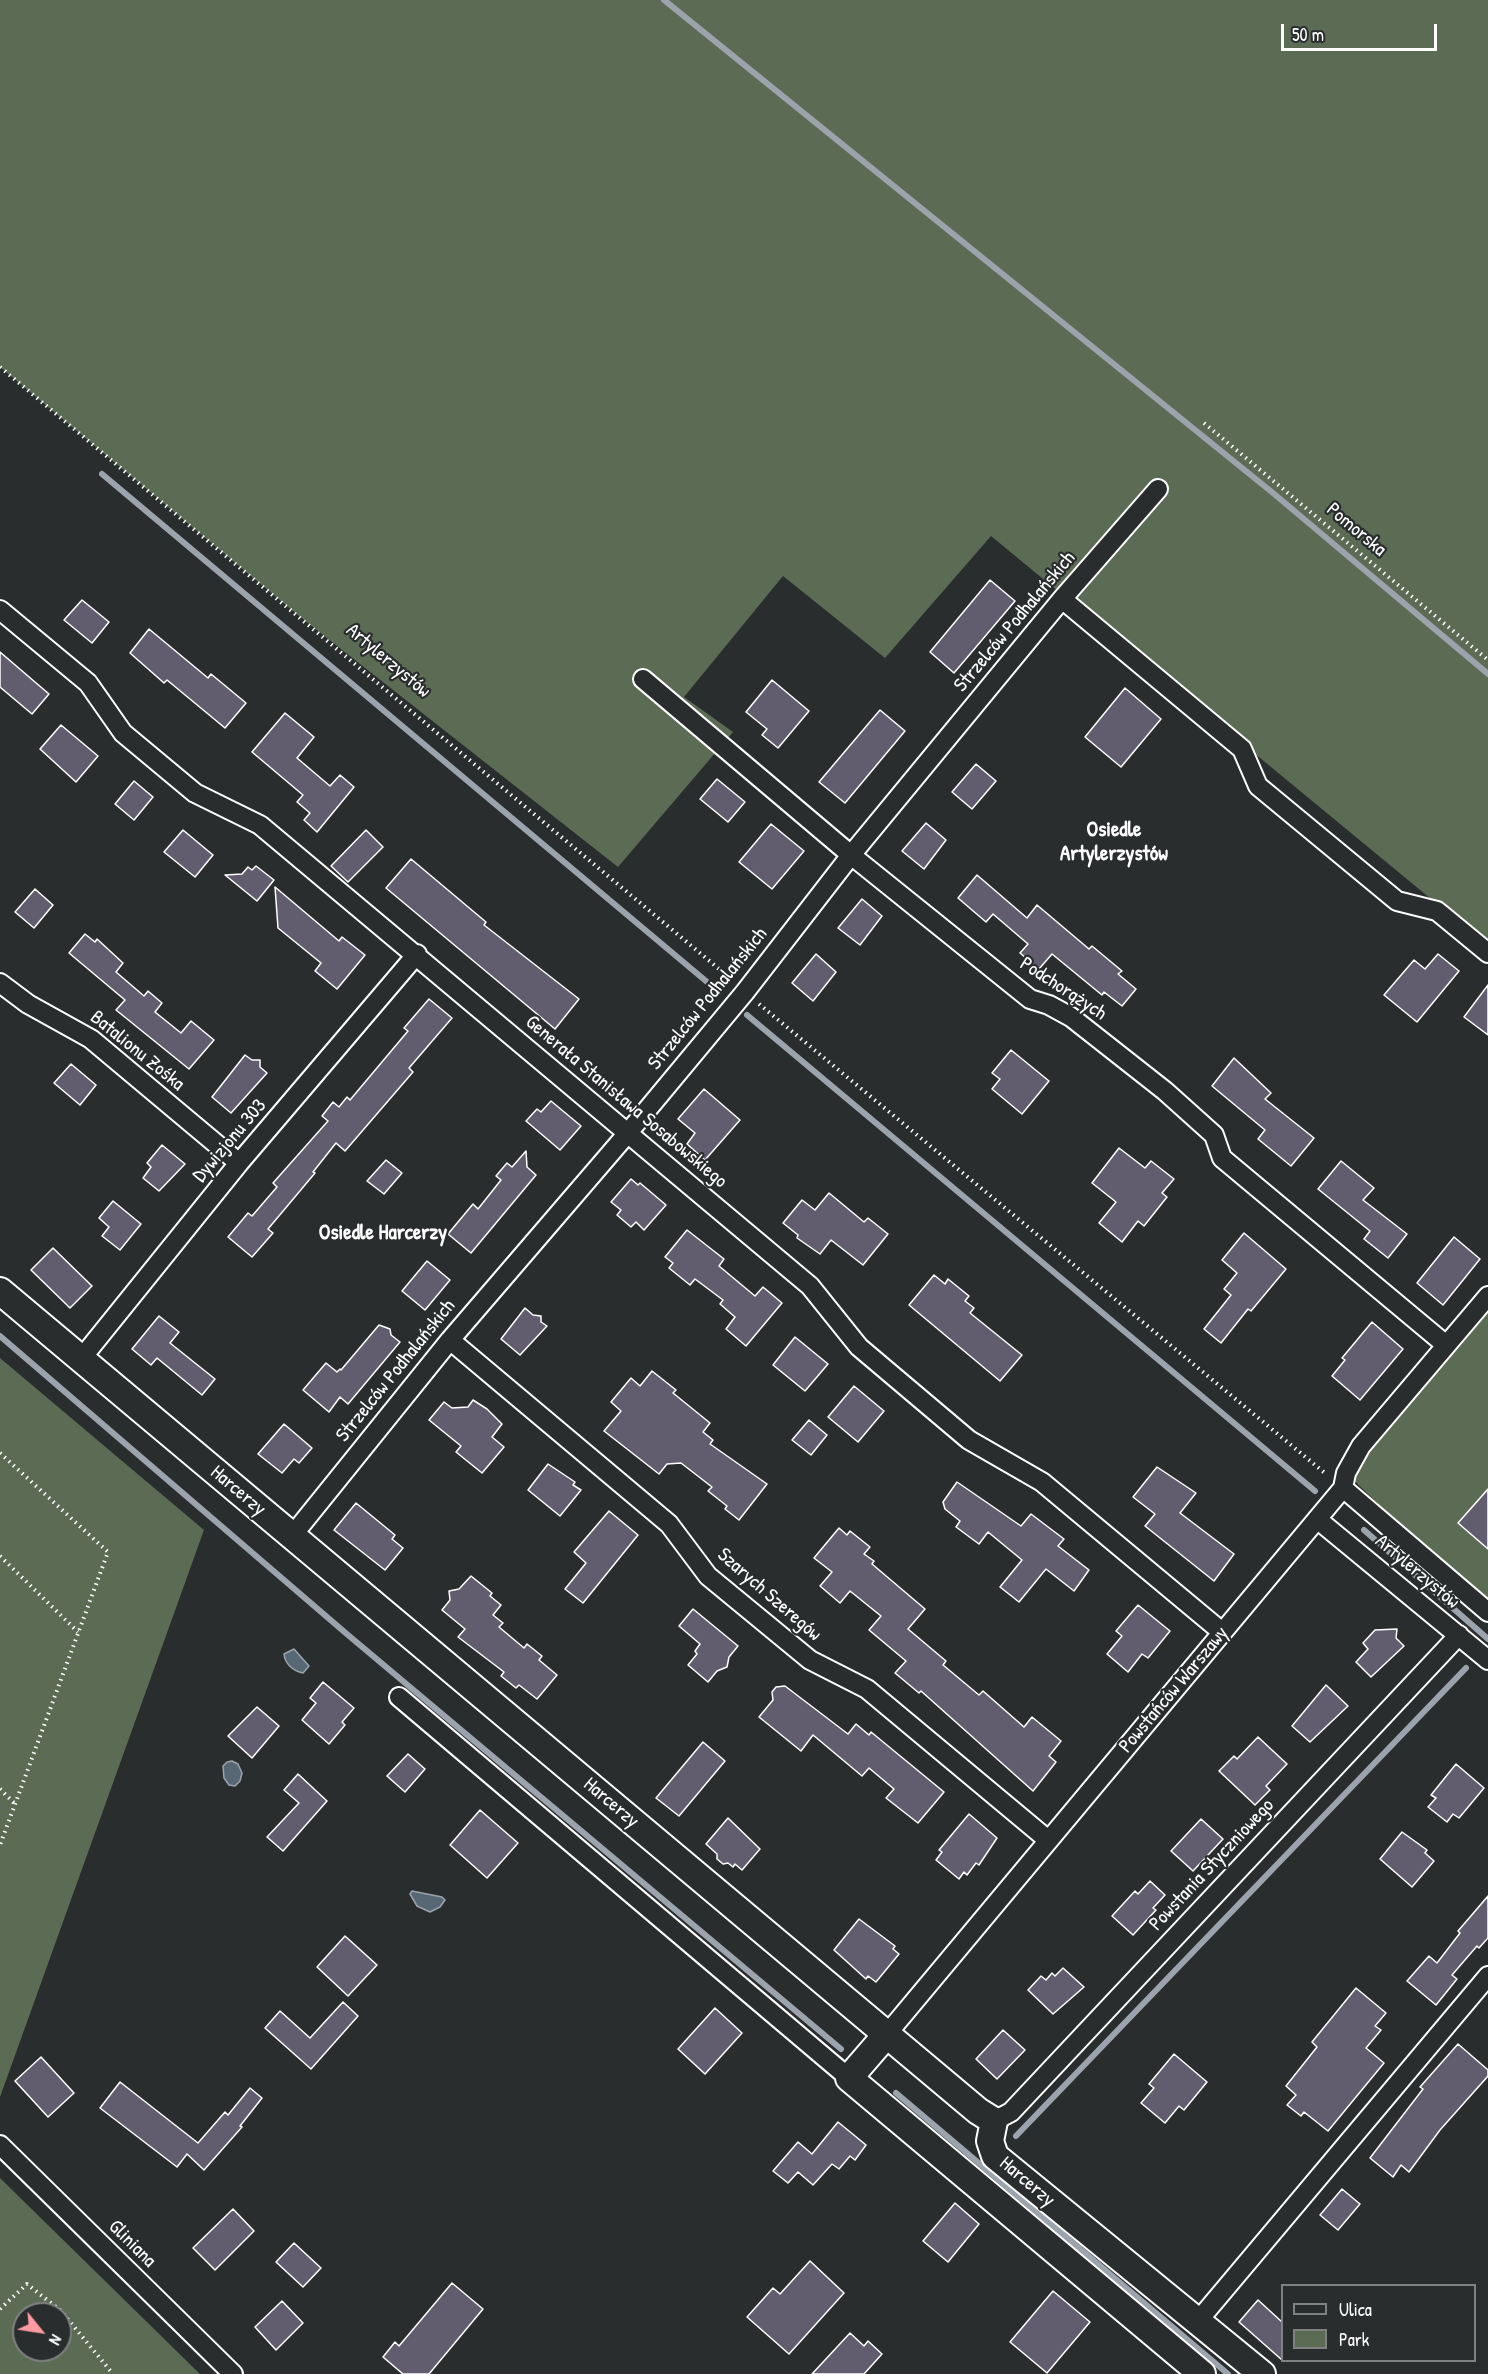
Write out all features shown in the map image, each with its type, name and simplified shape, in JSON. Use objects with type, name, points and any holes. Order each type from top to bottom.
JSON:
[{"type":"street","name":"Strzelców Podhalańskich","points":[[292,1536],[450,1340],[627,1134],[745,992],[852,855],[1062,598],[1158,489]]},
{"type":"street","points":[[1062,598],[1242,749],[1258,786],[1397,901],[1437,911],[1488,953]]},
{"type":"street","name":"Generała Stanisława Sosabowskiego","points":[[0,610],[88,683],[123,733],[195,793],[260,825],[417,954],[627,1134],[810,1286],[859,1347],[961,1433],[990,1453],[1042,1482],[1222,1632]]},
{"type":"street","name":"Podchorążych","points":[[643,679],[852,855],[1030,999],[1049,1005],[1071,1017],[1149,1077],[1214,1136],[1222,1158],[1446,1346]]},
{"type":"street","name":"Dywizjonu 303","points":[[81,1359],[239,1163],[417,954]]},
{"type":"street","name":"Batalionu Zośka","points":[[0,983],[28,1004],[91,1039],[239,1163]]},
{"type":"street","name":"Harcerzy","points":[[0,1291],[978,2111],[994,2121],[990,2141],[995,2156],[1262,2374]]},
{"type":"street","name":"Powstańców Warszawy","points":[[849,2078],[1343,1488],[1347,1473],[1361,1446],[1488,1296]]},
{"type":"street","name":"Szarych Szeregów","points":[[450,1340],[669,1524],[708,1576],[810,1660],[867,1689],[1048,1840]]},
{"type":"street","name":"Artylerzystów","points":[[1343,1488],[1488,1612]]},
{"type":"street","name":"Artylerzystów","points":[[1317,1519],[1488,1660]]},
{"type":"street","name":"Powstania Styczniowego","points":[[994,2121],[1011,2112],[1459,1635]]},
{"type":"street","name":"Harcerzy","points":[[399,1697],[1202,2374]]},
{"type":"street","points":[[1198,2321],[1488,1976]]},
{"type":"street","name":"Gliniana","points":[[0,2145],[232,2374]]},
{"type":"path","name":"Artylerzystów","points":[[0,367],[633,895],[745,992],[1343,1488]]},
{"type":"path","name":"Pomorska","points":[[1204,423],[1488,660]]},
{"type":"path","points":[[0,1453],[108,1551],[0,1845]]},
{"type":"path","points":[[0,1556],[78,1632]]},
{"type":"path","points":[[0,1789],[15,1804]]},
{"type":"path","points":[[0,2309],[27,2284],[61,2311],[113,2374]]},
{"type":"green space","points":[[0,0],[1488,0],[1488,946],[991,536],[885,658],[783,576],[684,697],[733,732],[618,867],[299,616],[0,367]]},
{"type":"green space","points":[[1488,1312],[1488,1598],[1482,1604],[1343,1470]]},
{"type":"green space","points":[[0,1358],[204,1530],[0,2097]]},
{"type":"green space","points":[[0,2178],[200,2374],[0,2374]]},
{"type":"water","points":[[294,1649],[309,1666],[303,1673],[296,1671],[286,1661],[284,1654]]},
{"type":"water","points":[[232,1761],[238,1764],[242,1773],[240,1781],[235,1786],[229,1785],[224,1778],[223,1766]]},
{"type":"water","points":[[412,1891],[442,1897],[445,1900],[440,1907],[430,1912],[417,1906],[410,1894]]},
{"type":"building","points":[[990,580],[1015,601],[954,673],[930,652]]},
{"type":"building","points":[[82,600],[109,622],[92,643],[64,620]]},
{"type":"building","points":[[149,629],[208,678],[211,674],[246,703],[225,728],[167,680],[164,683],[130,653]]},
{"type":"building","points":[[0,652],[49,694],[32,714],[0,687]]},
{"type":"building","points":[[772,680],[809,711],[778,748],[762,735],[767,729],[746,712]]},
{"type":"building","points":[[1125,688],[1161,719],[1121,767],[1085,737]]},
{"type":"building","points":[[880,710],[905,731],[845,803],[819,782]]},
{"type":"building","points":[[285,713],[314,737],[297,758],[330,786],[340,775],[354,787],[317,832],[304,820],[310,813],[297,802],[303,795],[252,752]]},
{"type":"building","points":[[61,725],[98,756],[76,782],[40,749]]},
{"type":"building","points":[[976,764],[996,781],[972,809],[952,792]]},
{"type":"building","points":[[717,779],[745,802],[728,822],[700,799]]},
{"type":"building","points":[[134,781],[153,797],[134,820],[115,804]]},
{"type":"building","points":[[926,823],[946,840],[924,869],[902,851]]},
{"type":"building","points":[[771,824],[804,851],[772,889],[739,862]]},
{"type":"building","points":[[183,830],[213,855],[195,877],[164,852]]},
{"type":"building","points":[[366,830],[383,847],[348,882],[331,866]]},
{"type":"building","points":[[411,859],[486,922],[484,925],[579,999],[555,1029],[386,888]]},
{"type":"building","points":[[256,866],[274,880],[257,901],[225,875],[242,874],[248,867],[252,870]]},
{"type":"building","points":[[977,875],[1027,918],[1037,905],[1089,949],[1092,946],[1122,971],[1118,974],[1136,989],[1122,1006],[1104,992],[1102,995],[1052,954],[1039,969],[1020,953],[1028,944],[993,914],[986,922],[958,898]]},
{"type":"building","points":[[275,887],[339,941],[342,937],[365,955],[337,989],[315,971],[321,963],[278,928]]},
{"type":"building","points":[[35,889],[53,905],[34,928],[15,912]]},
{"type":"building","points":[[862,899],[882,916],[860,945],[838,928]]},
{"type":"building","points":[[85,934],[95,942],[97,939],[123,963],[116,972],[144,996],[148,991],[162,1003],[155,1012],[181,1033],[191,1021],[214,1040],[189,1069],[116,1010],[125,1000],[69,953]]},
{"type":"building","points":[[816,954],[836,972],[813,1001],[792,983]]},
{"type":"building","points":[[1438,954],[1459,971],[1417,1022],[1384,995],[1414,960],[1425,969]]},
{"type":"building","points":[[1488,985],[1488,1035],[1464,1017]]},
{"type":"building","points":[[429,999],[452,1018],[409,1068],[413,1072],[345,1151],[336,1143],[313,1172],[315,1173],[268,1229],[273,1233],[252,1257],[228,1237],[248,1213],[252,1216],[277,1187],[273,1183],[328,1121],[322,1116],[333,1102],[339,1107],[347,1097],[350,1100],[408,1031],[404,1028]]},
{"type":"building","points":[[1011,1050],[1049,1081],[1022,1114],[992,1089],[1000,1079],[992,1073]]},
{"type":"building","points":[[245,1055],[252,1060],[260,1060],[260,1067],[267,1073],[231,1113],[212,1097]]},
{"type":"building","points":[[1234,1058],[1271,1093],[1265,1099],[1314,1138],[1291,1166],[1258,1139],[1265,1130],[1212,1086]]},
{"type":"building","points":[[71,1064],[96,1085],[80,1105],[54,1083]]},
{"type":"building","points":[[704,1089],[740,1120],[705,1160],[687,1144],[695,1133],[678,1119]]},
{"type":"building","points":[[551,1101],[581,1126],[560,1150],[526,1121],[537,1109],[541,1112]]},
{"type":"building","points":[[162,1145],[185,1164],[159,1191],[143,1178],[151,1167],[147,1163]]},
{"type":"building","points":[[1119,1148],[1145,1168],[1151,1161],[1174,1179],[1162,1193],[1167,1197],[1144,1226],[1138,1221],[1122,1242],[1099,1223],[1116,1202],[1092,1183]]},
{"type":"building","points":[[526,1151],[527,1167],[536,1175],[471,1253],[448,1234],[473,1204],[478,1209],[501,1180],[496,1176],[507,1163],[512,1167]]},
{"type":"building","points":[[386,1160],[402,1173],[384,1194],[367,1181]]},
{"type":"building","points":[[1341,1161],[1374,1188],[1363,1200],[1407,1234],[1388,1258],[1364,1239],[1370,1231],[1318,1189]]},
{"type":"building","points":[[631,1179],[638,1185],[640,1183],[666,1205],[644,1230],[636,1222],[631,1227],[617,1215],[621,1210],[611,1202]]},
{"type":"building","points":[[829,1193],[864,1222],[868,1218],[888,1234],[863,1265],[831,1240],[820,1254],[797,1238],[798,1235],[783,1223],[802,1200],[815,1210]]},
{"type":"building","points":[[113,1201],[141,1224],[120,1250],[102,1236],[109,1227],[99,1218]]},
{"type":"building","points":[[687,1230],[724,1259],[719,1266],[755,1296],[763,1287],[782,1303],[746,1346],[726,1329],[735,1317],[720,1304],[723,1300],[695,1279],[690,1285],[669,1268],[673,1263],[665,1257]]},
{"type":"building","points":[[1244,1233],[1286,1269],[1251,1311],[1248,1309],[1221,1343],[1204,1329],[1231,1295],[1224,1289],[1237,1273],[1222,1260]]},
{"type":"building","points":[[1454,1237],[1480,1259],[1443,1305],[1417,1283]]},
{"type":"building","points":[[53,1248],[92,1286],[70,1308],[31,1270]]},
{"type":"building","points":[[427,1261],[450,1280],[425,1310],[402,1291]]},
{"type":"building","points":[[934,1275],[945,1284],[948,1279],[969,1296],[965,1301],[974,1308],[970,1313],[1022,1355],[1000,1381],[909,1305]]},
{"type":"building","points":[[525,1308],[533,1315],[541,1316],[541,1322],[547,1326],[520,1355],[501,1339]]},
{"type":"building","points":[[159,1316],[179,1332],[170,1343],[215,1379],[202,1395],[157,1358],[151,1365],[132,1349]]},
{"type":"building","points":[[1372,1322],[1403,1349],[1360,1400],[1332,1376],[1345,1360],[1342,1358]]},
{"type":"building","points":[[379,1325],[390,1329],[391,1335],[400,1342],[348,1404],[340,1397],[329,1412],[303,1390],[326,1363],[337,1372],[341,1370]]},
{"type":"building","points":[[795,1337],[828,1364],[805,1391],[773,1365]]},
{"type":"building","points":[[652,1371],[676,1390],[673,1393],[710,1423],[703,1432],[713,1440],[710,1444],[767,1484],[739,1520],[725,1509],[727,1506],[708,1491],[712,1487],[681,1463],[667,1464],[659,1474],[604,1431],[621,1411],[611,1402],[631,1378],[640,1386]]},
{"type":"building","points":[[854,1386],[884,1411],[858,1442],[828,1417]]},
{"type":"building","points":[[473,1400],[487,1409],[502,1424],[492,1437],[504,1447],[482,1473],[456,1452],[461,1446],[429,1420],[444,1402],[452,1408],[468,1407]]},
{"type":"building","points":[[809,1420],[827,1435],[811,1455],[792,1440]]},
{"type":"building","points":[[284,1424],[312,1448],[299,1463],[294,1459],[282,1473],[258,1454]]},
{"type":"building","points":[[548,1464],[575,1482],[573,1485],[581,1490],[560,1516],[528,1490]]},
{"type":"building","points":[[1157,1467],[1196,1493],[1180,1513],[1234,1554],[1214,1581],[1145,1526],[1155,1514],[1133,1497]]},
{"type":"building","points":[[957,1482],[1021,1526],[1031,1514],[1064,1539],[1058,1546],[1089,1570],[1074,1591],[1046,1569],[1019,1602],[1000,1587],[1022,1560],[988,1532],[979,1544],[956,1527],[960,1521],[945,1509],[943,1502]]},
{"type":"building","points":[[1488,1489],[1488,1549],[1458,1523]]},
{"type":"building","points":[[356,1503],[395,1535],[392,1539],[403,1548],[385,1570],[334,1530]]},
{"type":"building","points":[[609,1511],[638,1535],[583,1603],[565,1589],[586,1563],[574,1552]]},
{"type":"building","points":[[839,1528],[847,1535],[850,1531],[870,1547],[864,1554],[874,1561],[872,1564],[925,1609],[908,1629],[946,1661],[943,1665],[979,1695],[983,1691],[1024,1727],[1032,1717],[1061,1741],[1049,1756],[1056,1762],[1033,1791],[921,1691],[919,1693],[895,1673],[906,1661],[869,1630],[881,1616],[850,1591],[840,1603],[820,1586],[832,1572],[814,1558]]},
{"type":"building","points":[[471,1576],[492,1593],[490,1596],[501,1605],[493,1615],[503,1623],[499,1627],[524,1648],[527,1644],[542,1656],[539,1660],[557,1675],[537,1699],[519,1685],[516,1688],[501,1676],[504,1672],[458,1637],[465,1629],[442,1610],[450,1600],[449,1591],[459,1589]]},
{"type":"building","points":[[1138,1605],[1170,1631],[1148,1658],[1142,1654],[1128,1672],[1107,1654],[1122,1636],[1116,1631]]},
{"type":"building","points":[[693,1609],[738,1646],[729,1657],[727,1667],[717,1671],[708,1682],[688,1665],[697,1654],[695,1651],[700,1644],[679,1626]]},
{"type":"building","points":[[1397,1629],[1396,1638],[1404,1646],[1371,1677],[1356,1662],[1368,1649],[1363,1643],[1375,1630]]},
{"type":"building","points":[[323,1682],[354,1708],[342,1722],[345,1725],[329,1744],[302,1720],[316,1703],[310,1698]]},
{"type":"building","points":[[1326,1685],[1348,1706],[1310,1742],[1292,1726]]},
{"type":"building","points":[[785,1686],[848,1734],[856,1724],[869,1735],[871,1732],[944,1792],[918,1823],[886,1798],[894,1789],[869,1768],[862,1776],[813,1735],[801,1751],[759,1717],[773,1700],[772,1692],[776,1687]]},
{"type":"building","points":[[257,1707],[279,1726],[252,1758],[228,1736]]},
{"type":"building","points":[[1258,1737],[1287,1764],[1266,1786],[1270,1790],[1255,1805],[1219,1771],[1234,1756],[1237,1759]]},
{"type":"building","points":[[703,1742],[725,1761],[679,1816],[656,1798]]},
{"type":"building","points":[[408,1754],[425,1769],[405,1792],[387,1776]]},
{"type":"building","points":[[1456,1764],[1484,1788],[1459,1818],[1453,1814],[1447,1822],[1428,1807],[1436,1798],[1431,1795]]},
{"type":"building","points":[[298,1774],[327,1801],[283,1851],[267,1837],[299,1803],[284,1790]]},
{"type":"building","points":[[480,1810],[518,1843],[487,1878],[450,1845]]},
{"type":"building","points":[[969,1814],[997,1838],[979,1865],[976,1863],[967,1875],[964,1872],[959,1879],[936,1860],[942,1852],[939,1850]]},
{"type":"building","points":[[728,1818],[760,1849],[742,1870],[735,1864],[733,1867],[728,1863],[723,1864],[717,1859],[717,1854],[706,1844]]},
{"type":"building","points":[[1201,1819],[1223,1839],[1193,1871],[1171,1851]]},
{"type":"building","points":[[1402,1832],[1427,1850],[1425,1853],[1434,1861],[1412,1887],[1380,1859]]},
{"type":"building","points":[[1150,1881],[1165,1895],[1153,1908],[1156,1910],[1133,1935],[1112,1916],[1135,1891],[1138,1894]]},
{"type":"building","points":[[1488,1896],[1488,1938],[1479,1948],[1477,1946],[1452,1975],[1457,1979],[1436,2005],[1407,1981],[1429,1956],[1437,1963],[1460,1933],[1458,1931]]},
{"type":"building","points":[[859,1919],[895,1946],[893,1949],[899,1954],[876,1982],[868,1976],[866,1979],[834,1950]]},
{"type":"building","points":[[345,1936],[377,1965],[348,1996],[317,1967]]},
{"type":"building","points":[[1063,1968],[1084,1987],[1053,2014],[1028,1990],[1041,1976],[1046,1980],[1052,1973],[1055,1976]]},
{"type":"building","points":[[1356,1988],[1386,2013],[1375,2026],[1381,2030],[1366,2048],[1384,2063],[1328,2131],[1304,2112],[1301,2116],[1287,2105],[1296,2095],[1286,2086],[1317,2047],[1312,2042]]},
{"type":"building","points":[[343,2002],[358,2016],[311,2069],[265,2028],[280,2011],[310,2038]]},
{"type":"building","points":[[715,2008],[742,2033],[705,2074],[678,2049]]},
{"type":"building","points":[[1003,2030],[1025,2050],[997,2079],[976,2059]]},
{"type":"building","points":[[1458,2044],[1488,2070],[1488,2076],[1440,2130],[1409,2172],[1401,2165],[1393,2177],[1370,2158],[1423,2089],[1420,2087]]},
{"type":"building","points":[[1174,2054],[1207,2082],[1184,2110],[1179,2106],[1165,2123],[1141,2103],[1154,2088],[1149,2084]]},
{"type":"building","points":[[41,2057],[74,2093],[48,2117],[15,2081]]},
{"type":"building","points":[[120,2082],[198,2143],[225,2112],[228,2115],[250,2088],[262,2098],[240,2126],[242,2127],[204,2170],[187,2154],[177,2167],[100,2108]]},
{"type":"building","points":[[838,2122],[866,2145],[855,2160],[850,2156],[839,2169],[832,2164],[813,2185],[798,2172],[788,2183],[773,2171],[798,2142],[812,2154]]},
{"type":"building","points":[[1342,2189],[1360,2204],[1338,2230],[1320,2215]]},
{"type":"building","points":[[955,2203],[979,2224],[948,2262],[923,2241]]},
{"type":"building","points":[[233,2209],[254,2231],[215,2270],[193,2248]]},
{"type":"building","points":[[294,2243],[321,2268],[303,2287],[276,2262]]},
{"type":"building","points":[[810,2261],[844,2293],[789,2354],[747,2317],[773,2288],[780,2294]]},
{"type":"building","points":[[452,2283],[483,2309],[429,2374],[403,2374],[383,2357],[395,2342],[399,2346]]},
{"type":"building","points":[[1053,2291],[1090,2322],[1047,2373],[1010,2342]]},
{"type":"building","points":[[1258,2300],[1281,2321],[1281,2359],[1239,2322]]},
{"type":"building","points":[[282,2301],[303,2323],[276,2350],[255,2327]]},
{"type":"building","points":[[850,2333],[864,2346],[868,2341],[882,2354],[864,2374],[812,2374]]},
{"type":"waterway","points":[[664,0],[1273,493],[1488,674]]},
{"type":"waterway","points":[[102,474],[719,992]]},
{"type":"waterway","points":[[747,1015],[1315,1491]]},
{"type":"waterway","points":[[0,1336],[348,1635],[841,2049]]},
{"type":"waterway","points":[[1364,1530],[1488,1639]]},
{"type":"waterway","points":[[1016,2136],[1466,1668]]},
{"type":"waterway","points":[[896,2093],[1228,2374]]},
{"type":"district","name":"Osiedle Artylerzystów","points":[[1114,842]]},
{"type":"district","name":"Osiedle Harcerzy","points":[[383,1233]]}]
